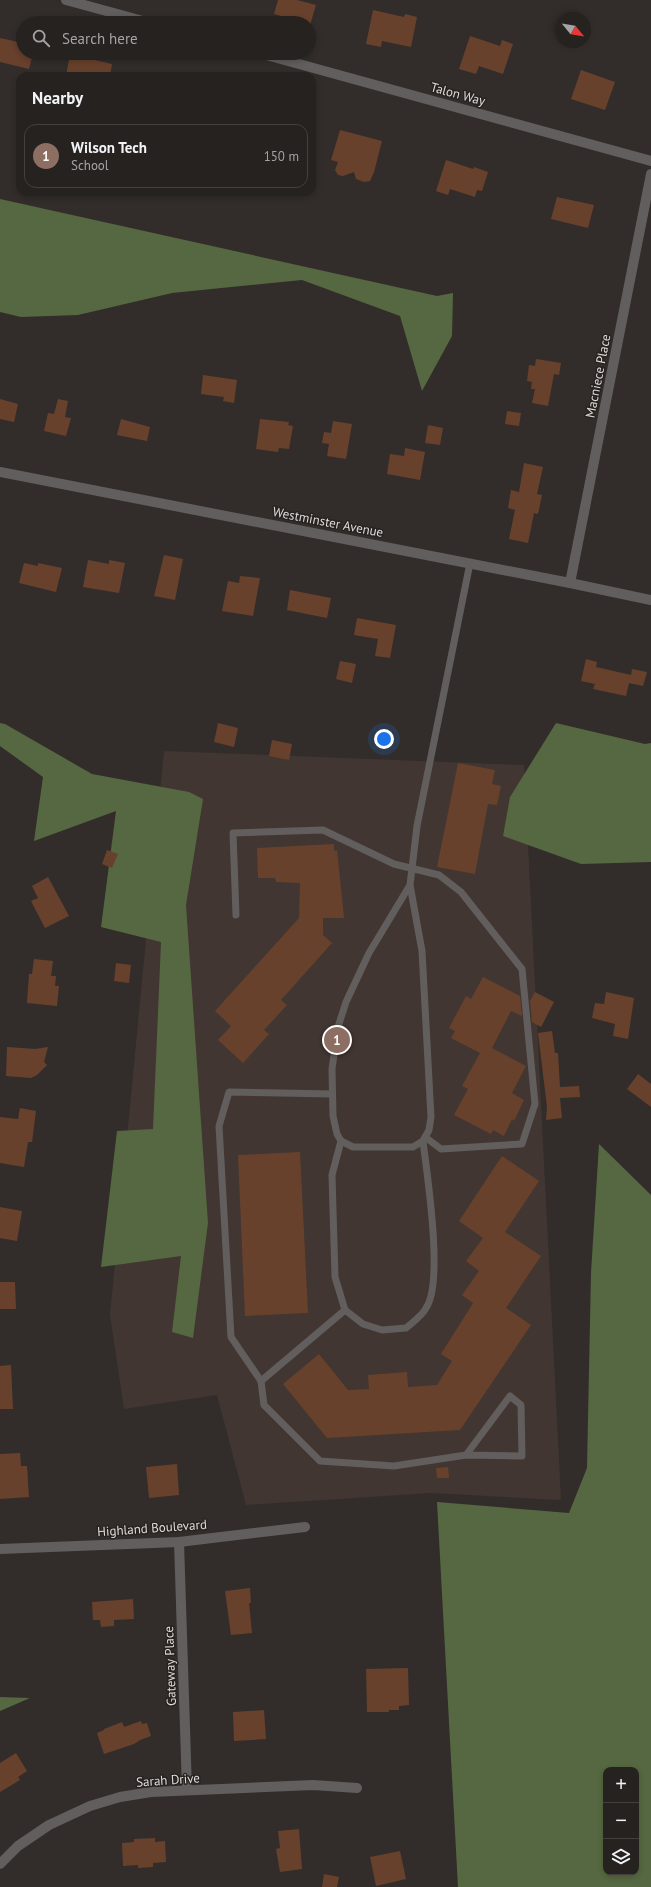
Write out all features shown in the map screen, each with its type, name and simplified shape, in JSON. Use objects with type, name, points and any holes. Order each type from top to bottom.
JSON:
[{"type":"street","points":[[66,0],[124,16]]},
{"type":"street","name":"Talon Way","points":[[284,60],[651,161]]},
{"type":"street","name":"Macniece Place","points":[[570,583],[651,174]]},
{"type":"street","name":"Westminster Avenue","points":[[0,472],[470,563],[651,600]]},
{"type":"street","name":"Highland Boulevard","points":[[0,1549],[179,1542],[304,1527]]},
{"type":"street","name":"Gateway Place","points":[[179,1542],[187,1790]]},
{"type":"street","name":"Sarah Drive","points":[[0,1864],[18,1846],[49,1825],[90,1806],[120,1797],[150,1792],[313,1785],[357,1788]]},
{"type":"lane","points":[[410,885],[368,953],[346,1002],[338,1027],[333,1062],[332,1094],[337,1134],[341,1141],[353,1147],[413,1147],[424,1139],[429,1130],[431,1118],[422,951],[410,885],[417,826],[470,563]]},
{"type":"lane","points":[[236,915],[233,833],[323,830],[394,864],[439,875],[461,892],[522,969],[535,1104],[522,1144],[441,1149],[424,1139]]},
{"type":"lane","points":[[332,1094],[229,1092],[219,1126],[231,1336],[262,1382],[264,1405],[320,1461],[394,1466],[466,1455],[522,1456],[521,1405],[510,1396],[466,1455]]},
{"type":"lane","points":[[341,1141],[332,1175],[335,1277],[346,1310],[363,1324],[382,1330],[406,1328],[426,1308],[432,1291],[434,1235],[424,1139]]},
{"type":"lane","points":[[262,1382],[346,1310]]},
{"type":"shaded area","points":[[164,751],[524,765],[561,1500],[431,1493],[246,1505],[217,1395],[124,1409],[110,1315]]},
{"type":"green space","points":[[0,199],[437,296],[453,293],[452,336],[422,391],[400,316],[302,280],[172,293],[78,315],[21,317],[0,312]]},
{"type":"green space","points":[[0,723],[5,724],[92,774],[189,792],[203,799],[186,905],[208,1223],[193,1338],[172,1332],[181,1256],[101,1267],[117,1131],[153,1129],[161,942],[101,927],[116,811],[34,841],[43,777],[0,746]]},
{"type":"green space","points":[[556,723],[645,744],[651,743],[651,862],[581,864],[503,836],[510,797]]},
{"type":"green space","points":[[599,1144],[651,1195],[651,1887],[458,1887],[437,1502],[569,1513],[587,1468],[591,1273]]},
{"type":"green space","points":[[0,1697],[30,1698],[0,1711]]},
{"type":"building","points":[[278,0],[297,0],[316,5],[313,16],[281,16],[274,14]]},
{"type":"building","points":[[373,10],[404,17],[405,14],[417,17],[411,47],[382,41],[381,47],[366,44]]},
{"type":"building","points":[[470,36],[500,46],[502,40],[513,44],[503,74],[479,66],[476,74],[459,69]]},
{"type":"building","points":[[0,38],[16,41],[16,60],[31,60],[29,69],[0,62]]},
{"type":"building","points":[[69,60],[95,60],[112,64],[111,72],[67,72]]},
{"type":"building","points":[[581,70],[615,82],[605,110],[571,99]]},
{"type":"building","points":[[340,130],[382,141],[374,172],[370,181],[364,182],[356,179],[354,172],[343,176],[338,175],[335,170],[338,162],[331,160]]},
{"type":"building","points":[[446,160],[473,169],[474,167],[488,172],[482,191],[477,190],[475,197],[450,189],[448,195],[436,191]]},
{"type":"building","points":[[557,197],[594,205],[588,228],[551,219]]},
{"type":"building","points":[[536,359],[561,363],[559,375],[554,374],[548,406],[532,403],[535,389],[531,389],[532,382],[527,381],[529,365],[535,366]]},
{"type":"building","points":[[203,375],[237,380],[234,403],[223,401],[224,397],[201,394]]},
{"type":"building","points":[[0,399],[18,404],[14,422],[0,419]]},
{"type":"building","points":[[58,399],[68,401],[65,417],[71,418],[66,436],[44,431],[48,413],[54,414]]},
{"type":"building","points":[[507,411],[521,413],[519,426],[505,424]]},
{"type":"building","points":[[121,419],[150,427],[147,441],[117,435]]},
{"type":"building","points":[[260,419],[289,422],[288,425],[293,426],[289,449],[279,448],[278,452],[256,449]]},
{"type":"building","points":[[333,421],[352,424],[346,459],[327,456],[329,444],[322,443],[324,432],[331,433]]},
{"type":"building","points":[[428,425],[443,428],[440,445],[425,443]]},
{"type":"building","points":[[405,448],[425,452],[420,480],[387,474],[390,454],[404,456]]},
{"type":"building","points":[[524,463],[543,467],[537,494],[542,495],[538,514],[534,513],[528,543],[509,539],[515,510],[508,508],[511,490],[519,492]]},
{"type":"building","points":[[164,555],[183,559],[175,600],[154,596]]},
{"type":"building","points":[[88,560],[109,564],[109,560],[125,563],[119,593],[83,587]]},
{"type":"building","points":[[24,563],[38,566],[38,563],[62,568],[56,592],[19,583]]},
{"type":"building","points":[[240,576],[260,578],[253,616],[222,611],[228,581],[239,583]]},
{"type":"building","points":[[290,590],[331,598],[327,618],[287,610]]},
{"type":"building","points":[[357,618],[396,625],[390,658],[375,656],[378,639],[354,635]]},
{"type":"building","points":[[586,659],[597,662],[596,667],[631,675],[632,669],[647,672],[643,686],[629,683],[626,696],[593,689],[595,684],[581,681]]},
{"type":"building","points":[[340,661],[356,664],[352,683],[336,679]]},
{"type":"building","points":[[218,723],[238,728],[234,747],[214,742]]},
{"type":"building","points":[[272,740],[292,744],[289,760],[269,756]]},
{"type":"building","points":[[458,763],[495,770],[492,784],[501,786],[497,805],[488,804],[475,874],[437,867]]},
{"type":"building","points":[[334,844],[334,851],[337,850],[344,918],[323,918],[323,935],[332,943],[281,1000],[287,1005],[264,1030],[269,1034],[243,1063],[218,1040],[231,1026],[215,1011],[299,918],[300,883],[276,882],[275,878],[258,878],[257,848]]},
{"type":"building","points":[[107,850],[118,854],[112,868],[102,864]]},
{"type":"building","points":[[48,877],[69,916],[45,928],[31,901],[38,898],[32,886]]},
{"type":"building","points":[[34,959],[53,961],[51,976],[56,976],[55,986],[59,986],[57,1006],[27,1003],[29,974],[32,974]]},
{"type":"building","points":[[116,963],[131,965],[129,983],[114,981]]},
{"type":"building","points":[[483,977],[520,996],[522,1016],[511,1011],[492,1048],[526,1066],[512,1093],[524,1100],[514,1121],[512,1119],[504,1136],[493,1130],[491,1134],[454,1115],[468,1089],[462,1086],[480,1053],[451,1038],[455,1031],[449,1028],[466,996],[471,999]]},
{"type":"building","points":[[535,992],[554,1002],[541,1027],[532,1022],[530,1001]]},
{"type":"building","points":[[606,992],[634,998],[628,1039],[613,1036],[615,1024],[592,1018],[595,1003],[604,1004]]},
{"type":"building","points":[[552,1031],[555,1053],[558,1053],[560,1087],[579,1086],[580,1097],[560,1098],[562,1118],[546,1120],[547,1107],[538,1033]]},
{"type":"building","points":[[7,1047],[35,1049],[48,1047],[44,1062],[47,1065],[37,1075],[31,1078],[6,1076]]},
{"type":"building","points":[[638,1074],[651,1084],[651,1107],[627,1089]]},
{"type":"building","points":[[20,1108],[36,1111],[32,1142],[28,1142],[24,1167],[0,1163],[0,1117],[18,1119]]},
{"type":"building","points":[[300,1152],[308,1313],[245,1316],[238,1155]]},
{"type":"building","points":[[502,1156],[539,1181],[505,1232],[541,1256],[506,1308],[531,1325],[460,1430],[327,1438],[283,1384],[319,1354],[348,1390],[369,1389],[368,1375],[407,1372],[408,1387],[437,1385],[452,1361],[441,1354],[473,1303],[462,1295],[479,1271],[466,1261],[483,1238],[459,1221]]},
{"type":"building","points":[[0,1207],[22,1211],[17,1241],[0,1238]]},
{"type":"building","points":[[0,1282],[15,1282],[16,1309],[0,1309]]},
{"type":"building","points":[[11,1365],[13,1409],[0,1409],[0,1366]]},
{"type":"building","points":[[20,1453],[21,1466],[27,1466],[29,1497],[0,1499],[0,1454]]},
{"type":"building","points":[[177,1464],[179,1495],[149,1498],[146,1467]]},
{"type":"building","points":[[448,1467],[449,1478],[437,1478],[436,1468]]},
{"type":"building","points":[[250,1588],[251,1603],[249,1603],[252,1633],[231,1635],[225,1591]]},
{"type":"building","points":[[133,1599],[134,1619],[114,1620],[114,1626],[101,1627],[100,1620],[93,1620],[92,1602]]},
{"type":"building","points":[[408,1668],[409,1705],[399,1706],[399,1710],[389,1710],[389,1712],[367,1712],[366,1669]]},
{"type":"building","points":[[264,1710],[266,1739],[234,1741],[233,1712]]},
{"type":"building","points":[[141,1721],[142,1724],[147,1723],[151,1736],[134,1744],[104,1754],[97,1733],[122,1722],[124,1727]]},
{"type":"building","points":[[16,1753],[27,1771],[18,1777],[20,1780],[0,1792],[0,1763]]},
{"type":"building","points":[[299,1829],[302,1869],[280,1872],[276,1849],[280,1848],[278,1831]]},
{"type":"building","points":[[155,1838],[155,1842],[165,1841],[166,1862],[153,1863],[153,1867],[138,1868],[138,1865],[123,1866],[122,1843],[134,1842],[134,1839]]},
{"type":"building","points":[[400,1851],[406,1879],[376,1886],[370,1857]]},
{"type":"building","points":[[324,1874],[339,1877],[337,1887],[322,1887]]},
{"type":"place","name":"Wilson Tech","points":[[337,1040]]}]
